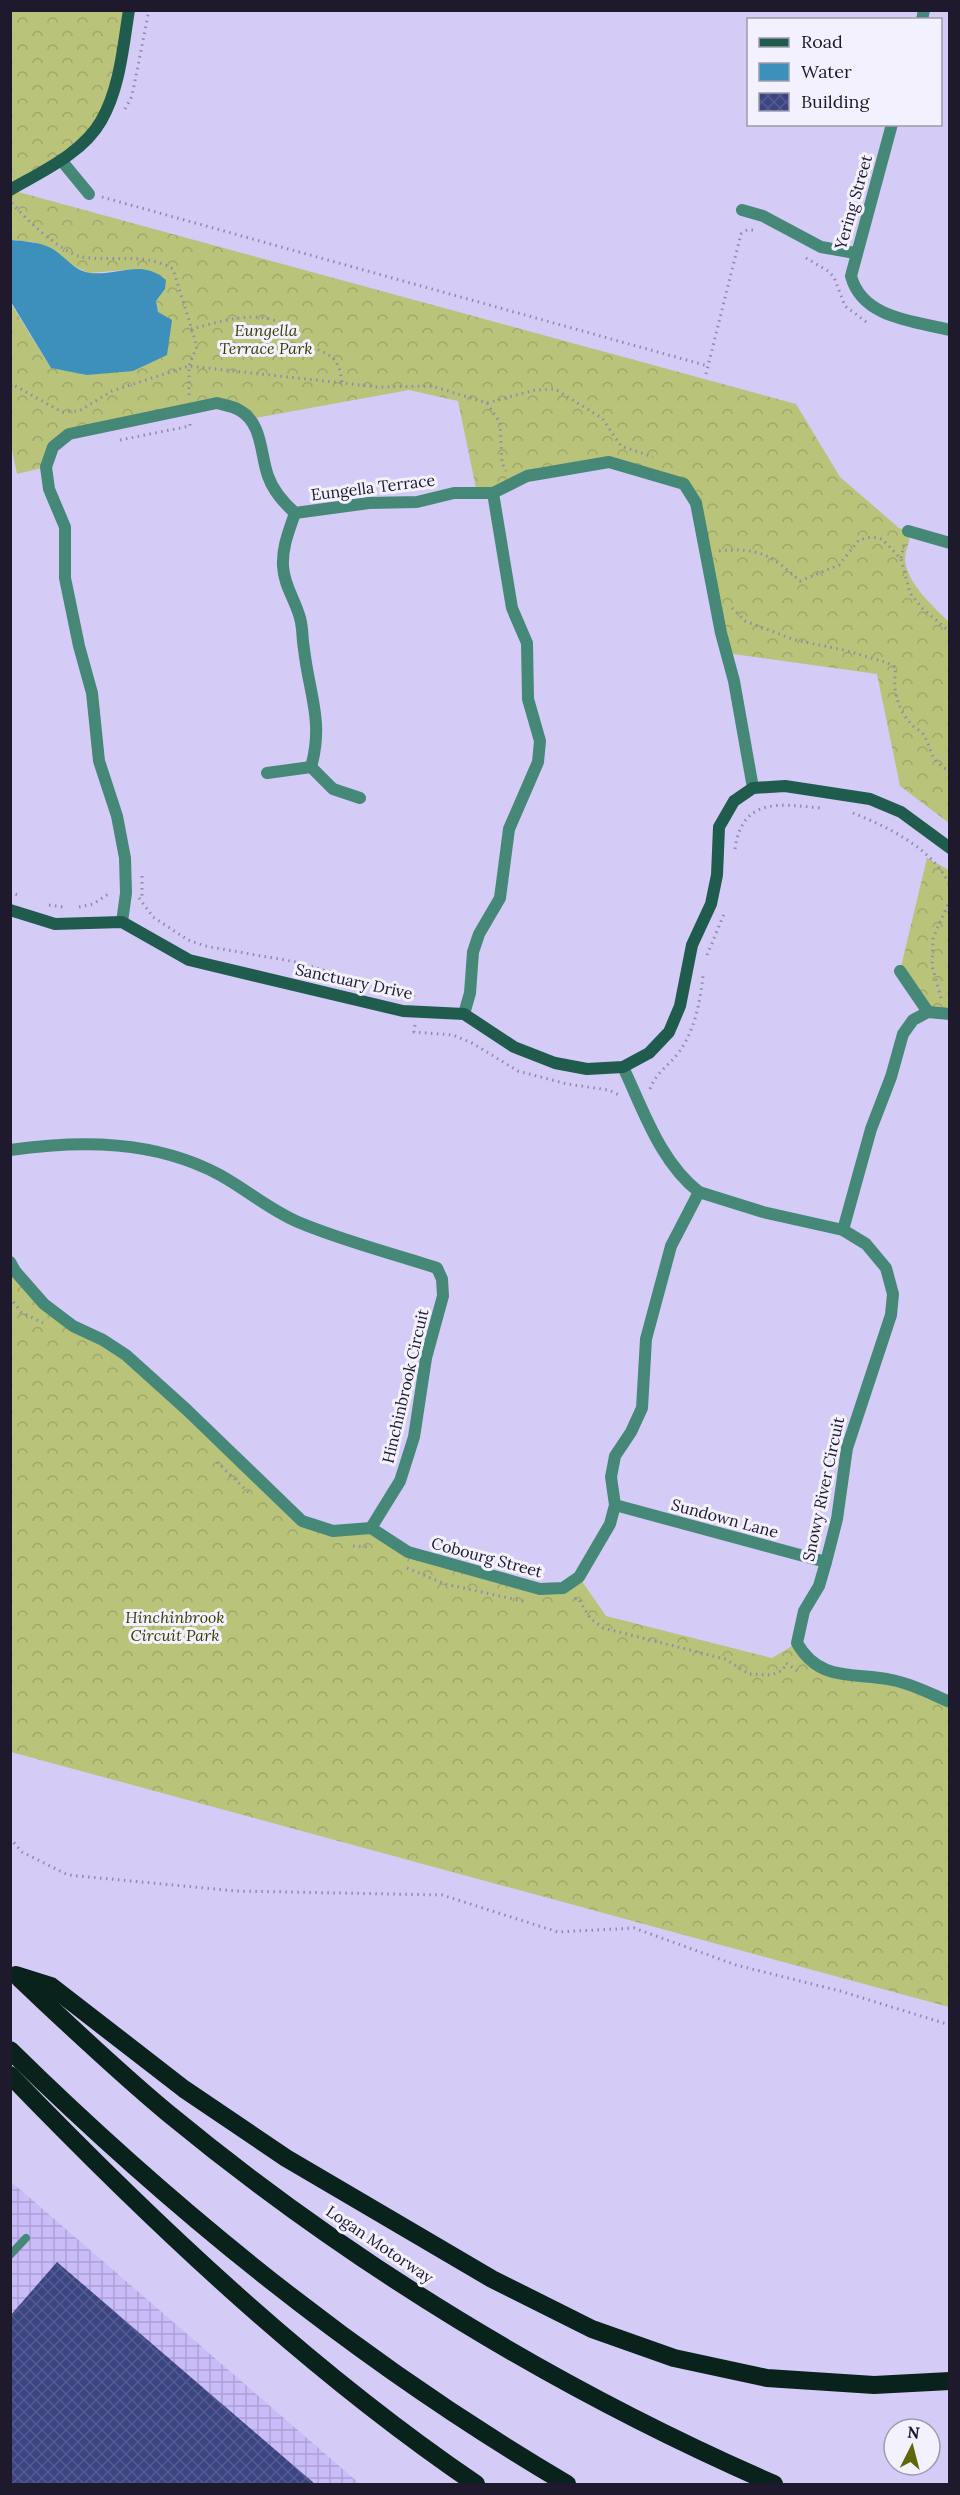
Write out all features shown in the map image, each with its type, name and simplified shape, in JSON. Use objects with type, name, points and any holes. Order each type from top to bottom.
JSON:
[{"type":"highway","points":[[13,1973],[51,1986],[184,2089],[315,2176],[492,2279],[592,2329],[674,2358],[766,2378],[874,2385],[950,2381]]},
{"type":"highway","name":"Logan Motorway","points":[[13,1973],[106,2060],[171,2115],[312,2222],[393,2277],[574,2387],[652,2427],[774,2484]]},
{"type":"highway","points":[[10,2050],[76,2114],[253,2268],[333,2331],[432,2400],[567,2484]]},
{"type":"highway","points":[[10,2075],[68,2135],[294,2346],[373,2410],[476,2484]]},
{"type":"street","points":[[10,190],[61,160],[101,123],[116,87],[129,10]]},
{"type":"street","name":"Yering Street","points":[[891,126],[855,254],[851,276],[854,289],[868,306],[950,330]]},
{"type":"street","points":[[61,160],[89,194]]},
{"type":"street","points":[[742,210],[762,216],[821,247],[855,254]]},
{"type":"street","name":"Eungella Terrace","points":[[122,922],[126,893],[125,858],[119,827],[99,761],[92,693],[79,646],[65,578],[65,527],[49,489],[46,468],[53,447],[69,434],[217,403],[239,410],[250,419],[260,439],[268,477],[282,501],[295,513],[369,503],[417,502],[454,493],[493,494]]},
{"type":"street","points":[[753,788],[734,681],[721,633],[696,503],[684,484],[609,462],[527,476],[493,494],[512,608],[528,643],[528,699],[540,741],[538,762],[509,829],[500,898],[479,934],[473,952],[470,993],[464,1014],[514,1047],[555,1063],[587,1069],[623,1067],[649,1053],[669,1032],[680,1006],[692,945],[711,904],[717,875],[719,827],[734,801],[753,788],[785,786],[870,799],[901,812],[950,848]]},
{"type":"street","points":[[295,513],[284,546],[283,566],[286,588],[297,608],[302,625],[303,649],[318,728],[310,767]]},
{"type":"street","points":[[908,531],[950,543]]},
{"type":"street","points":[[267,773],[310,767]]},
{"type":"street","points":[[310,767],[333,789],[360,798]]},
{"type":"street","points":[[10,910],[55,924],[122,922]]},
{"type":"street","name":"Sanctuary Drive","points":[[122,922],[189,960],[403,1011],[464,1014]]},
{"type":"street","points":[[900,971],[928,1012]]},
{"type":"street","points":[[843,1230],[871,1129],[891,1077],[903,1034],[913,1020],[928,1012],[949,1013]]},
{"type":"street","points":[[623,1067],[675,1168],[699,1192]]},
{"type":"street","name":"Hinchinbrook Circuit","points":[[10,1150],[63,1143],[111,1143],[147,1150],[202,1167],[299,1223],[437,1268],[442,1279],[443,1296],[426,1358],[414,1437],[400,1481],[371,1528]]},
{"type":"street","name":"Snowy River Circuit","points":[[699,1192],[763,1212],[843,1230],[866,1244],[886,1268],[893,1294],[891,1316],[851,1431],[837,1519],[819,1586],[804,1611],[797,1644],[813,1664],[830,1673],[892,1680],[950,1702]]},
{"type":"street","name":"Cobourg Street","points":[[371,1528],[408,1552],[540,1590],[563,1588],[579,1577],[610,1524],[615,1505],[611,1476],[615,1455],[631,1432],[642,1408],[649,1328],[671,1246],[699,1192]]},
{"type":"street","points":[[10,1262],[44,1304],[72,1326],[104,1340],[126,1355],[187,1410],[302,1521],[333,1531],[371,1528]]},
{"type":"street","name":"Sundown Lane","points":[[615,1505],[826,1562]]},
{"type":"lane","points":[[10,2255],[26,2238]]},
{"type":"path","points":[[89,194],[708,366]]},
{"type":"path","points":[[10,202],[57,244],[80,256],[161,262],[173,269],[179,282],[196,346],[189,366],[190,426],[113,441]]},
{"type":"path","points":[[706,374],[741,234],[747,230],[754,230]]},
{"type":"path","points":[[796,253],[828,271],[834,277],[845,306],[856,316],[872,325]]},
{"type":"path","points":[[191,329],[241,317],[284,324],[305,344],[334,357],[340,367],[342,383]]},
{"type":"path","points":[[487,403],[500,423],[502,463],[511,484]]},
{"type":"path","points":[[717,551],[744,548],[761,552],[777,561],[800,581],[839,565],[859,540],[872,537],[882,539],[901,559],[910,592],[922,608],[950,632]]},
{"type":"path","points":[[734,858],[737,836],[746,820],[762,808],[777,804],[829,809]]},
{"type":"path","points":[[849,812],[882,825],[917,848],[942,871],[950,886]]},
{"type":"path","points":[[141,873],[143,895],[141,899]]},
{"type":"path","points":[[10,892],[30,900]]},
{"type":"path","points":[[76,907],[93,904],[111,892],[126,893],[141,899],[153,917],[188,940],[205,946],[296,962],[364,982],[413,992],[416,1012],[414,1032],[453,1035],[472,1043],[518,1071],[567,1084],[609,1090],[622,1097],[636,1096],[650,1089],[654,1078],[679,1052],[695,1021],[704,968]]},
{"type":"path","points":[[949,1013],[941,1001],[932,966],[933,938],[950,900]]},
{"type":"path","points":[[40,903],[68,908]]},
{"type":"path","points":[[705,958],[726,909]]},
{"type":"path","points":[[10,1838],[22,1852],[68,1875],[236,1891],[442,1895],[558,1932],[634,1928],[736,1965],[840,1991],[950,2025]]},
{"type":"shaded area","points":[[10,2181],[30,2198],[360,2484],[11,2484]]},
{"type":"green space","points":[[11,11],[129,11],[116,87],[77,147],[11,190]]},
{"type":"green space","name":"Eungella Terrace Park","points":[[11,190],[796,404],[840,477],[899,528],[908,531],[905,559],[910,577],[915,586],[949,622],[949,823],[900,786],[877,674],[726,653],[696,503],[684,484],[609,462],[477,493],[458,401],[409,390],[250,419],[217,403],[69,434],[46,467],[17,474],[10,440],[10,302],[51,368],[158,312],[156,301],[165,289],[137,269],[89,273],[73,266],[52,249],[34,242],[11,240]]},
{"type":"green space","points":[[927,858],[949,870],[949,1014],[928,1012],[900,971]]},
{"type":"green space","name":"Hinchinbrook Circuit Park","points":[[10,1262],[44,1304],[103,1340],[302,1521],[333,1531],[371,1528],[389,1541],[540,1589],[579,1577],[606,1616],[772,1658],[797,1643],[813,1664],[892,1680],[949,1702],[949,2007],[11,1752]]},
{"type":"water","points":[[11,240],[31,242],[51,248],[84,272],[101,273],[139,269],[148,270],[166,280],[165,289],[156,301],[158,312],[172,320],[167,355],[133,371],[87,375],[51,368],[11,302]]},
{"type":"building","points":[[57,2262],[315,2484],[10,2484],[10,2316]]}]
